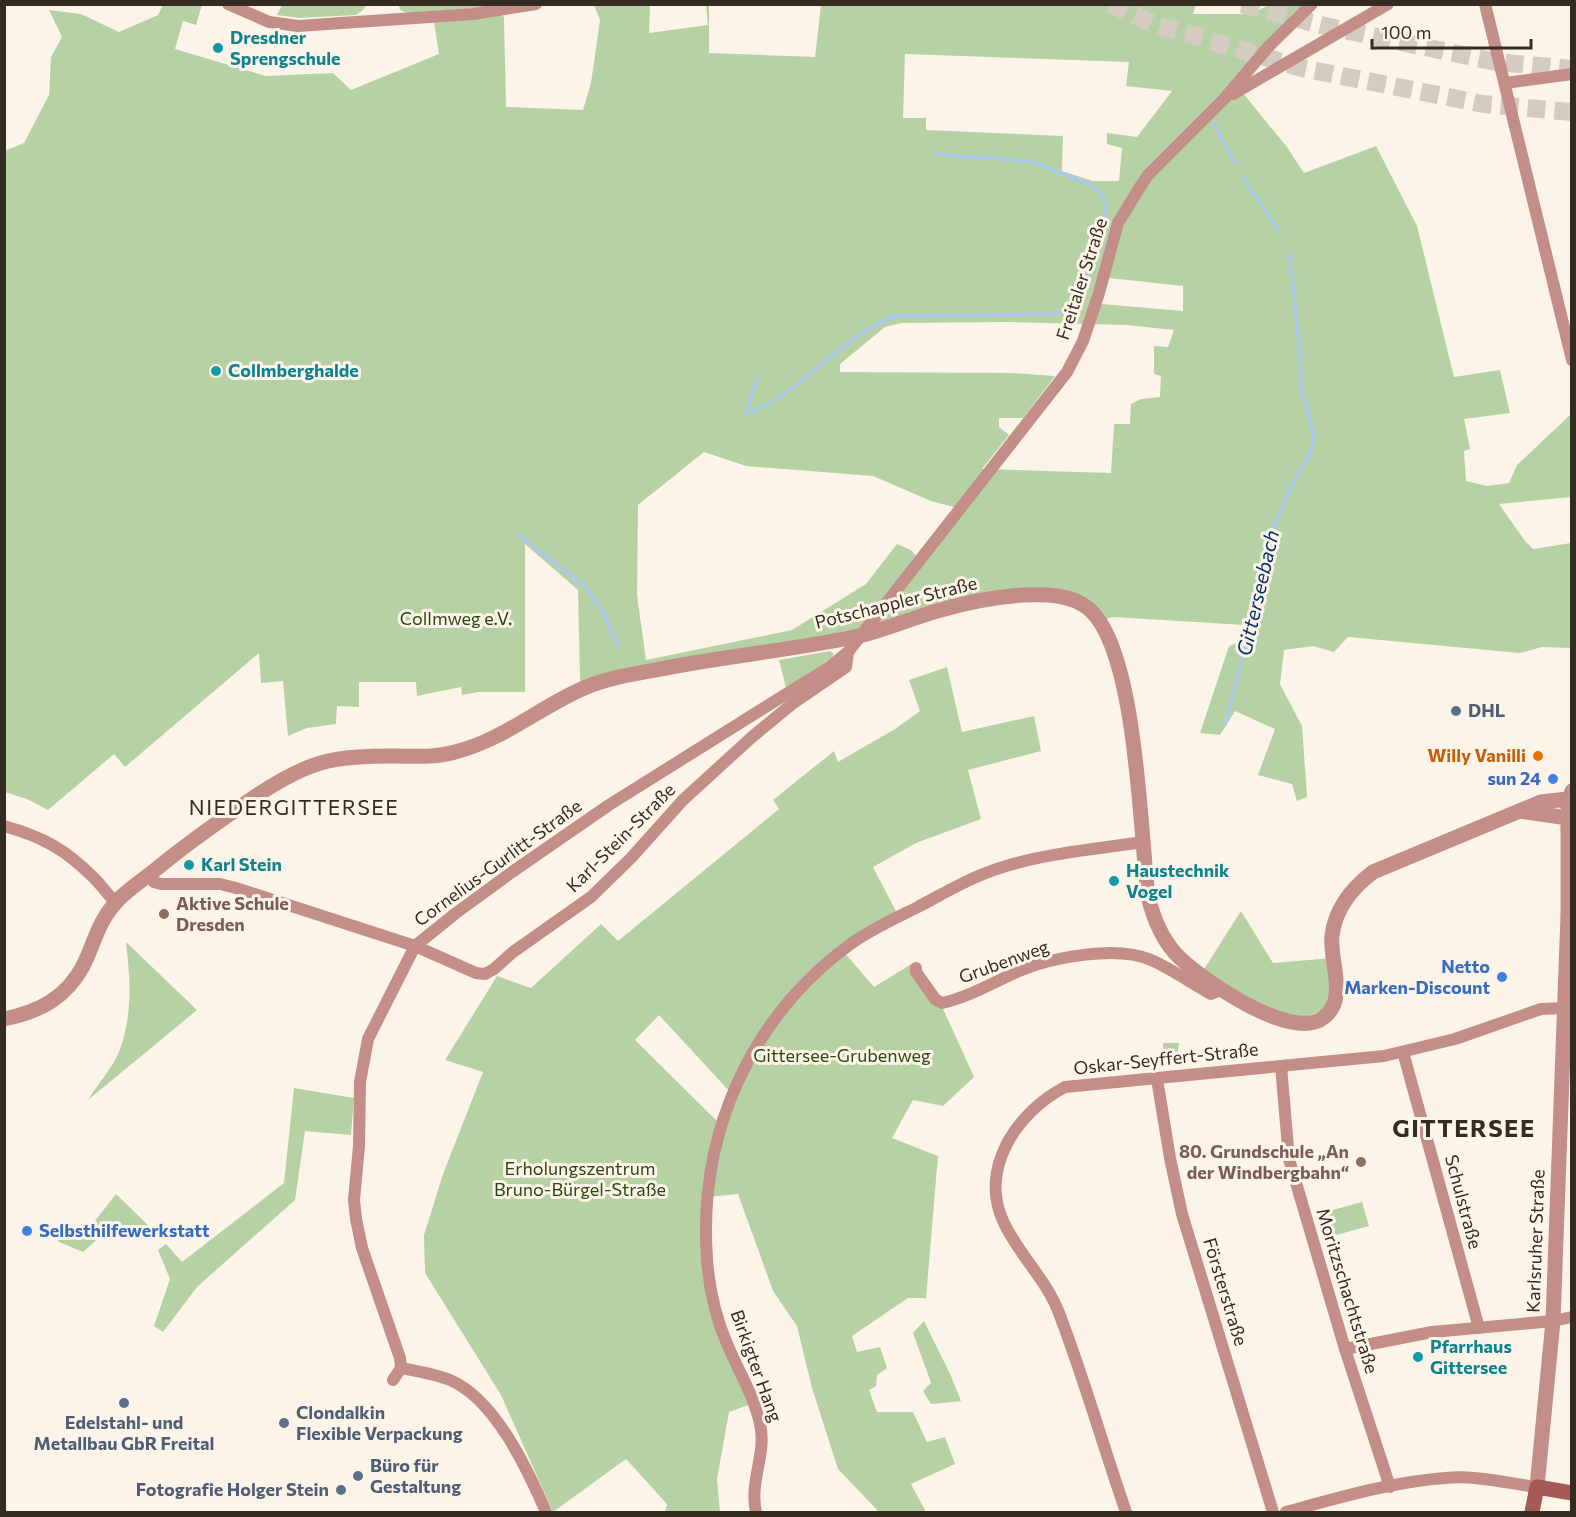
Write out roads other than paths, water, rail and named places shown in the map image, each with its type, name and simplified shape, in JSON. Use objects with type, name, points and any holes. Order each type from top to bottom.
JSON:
[{"type":"main road","points":[[1537,1487],[1572,1493]]},
{"type":"main road","name":"Karlsruher Straße","points":[[1532,1512],[1537,1487]]},
{"type":"street","points":[[228,4],[269,22],[298,26],[473,14],[536,4]]},
{"type":"street","name":"Freitaler Straße","points":[[860,636],[1067,372],[1083,341],[1118,223],[1148,175],[1224,99],[1269,46],[1312,4]]},
{"type":"street","points":[[1224,99],[1388,4]]},
{"type":"street","points":[[1485,4],[1572,360]]},
{"type":"street","points":[[1504,83],[1572,74]]},
{"type":"street","name":"Potschappler Straße","points":[[111,908],[148,875],[206,830],[301,769],[316,763],[360,756],[436,756],[454,753],[487,742],[585,688],[622,676],[860,636],[938,610],[997,598],[1057,596],[1084,606],[1095,616],[1106,633],[1122,679],[1131,731],[1148,896],[1160,930],[1176,954],[1246,1005],[1275,1017],[1306,1023],[1324,1018],[1332,1008],[1337,992],[1332,947],[1335,923],[1342,905],[1363,879],[1383,867],[1546,800],[1570,796]]},
{"type":"street","name":"Cornelius-Gurlitt-Straße","points":[[401,1368],[400,1358],[362,1248],[354,1200],[359,1146],[360,1082],[368,1039],[416,946],[512,872],[609,806],[831,666],[848,652],[860,636]]},
{"type":"street","name":"Karl-Stein-Straße","points":[[148,875],[154,882],[161,884],[204,883],[232,886],[416,946],[485,974],[591,897],[631,858],[683,800],[752,737],[792,704],[846,667],[848,652]]},
{"type":"street","name":"Karlsruher Straße","points":[[1537,1487],[1553,1321],[1568,1027],[1564,1008],[1570,796]]},
{"type":"street","points":[[1520,811],[1568,818]]},
{"type":"street","points":[[4,826],[46,839],[84,868],[111,908],[98,926],[83,966],[61,995],[33,1012],[4,1019]]},
{"type":"street","name":"Birkigter Hang","points":[[756,1512],[754,1490],[762,1438],[761,1425],[752,1397],[721,1328],[710,1283],[707,1258],[707,1212],[716,1144],[726,1109],[739,1078],[761,1038],[781,1010],[807,981],[853,942],[966,882],[1001,868],[1050,857],[1143,842]]},
{"type":"street","name":"Grubenweg","points":[[916,968],[916,972],[935,999],[942,1003],[1023,970],[1063,959],[1100,955],[1121,954],[1149,959],[1211,994],[1220,987]]},
{"type":"street","name":"Oskar-Seyffert-Straße","points":[[1126,1512],[1059,1312],[1046,1285],[1015,1242],[1002,1217],[998,1201],[998,1173],[1012,1132],[1029,1113],[1061,1090],[1073,1086],[1359,1059],[1403,1052],[1455,1039],[1541,1009],[1564,1008]]},
{"type":"street","name":"Schulstraße","points":[[1403,1052],[1479,1328]]},
{"type":"street","name":"Moritzschachtstraße","points":[[1281,1066],[1289,1159],[1345,1349],[1389,1487]]},
{"type":"street","name":"Försterstraße","points":[[1157,1079],[1182,1214],[1273,1512]]},
{"type":"street","points":[[1345,1349],[1432,1332],[1553,1321],[1572,1317]]},
{"type":"street","points":[[393,1380],[401,1368],[450,1380],[469,1391],[499,1423],[519,1453],[546,1512]]},
{"type":"street","points":[[1286,1512],[1389,1487],[1446,1478],[1478,1479],[1537,1487]]},
{"type":"waterway","name":"Gitterseebach","points":[[1213,123],[1235,163]]},
{"type":"waterway","points":[[758,377],[746,412],[748,413],[779,397],[868,329],[895,316],[1052,314],[1069,310],[1075,306],[1080,299],[1105,216],[1105,202],[1100,192],[1087,183],[1030,161],[934,154]]},
{"type":"waterway","name":"Gitterseebach","points":[[1243,177],[1278,230]]},
{"type":"waterway","name":"Gitterseebach","points":[[1225,725],[1254,615],[1269,532],[1275,525],[1292,484],[1310,454],[1314,438],[1301,391],[1301,369],[1289,254]]},
{"type":"waterway","points":[[518,535],[584,585],[600,607],[618,645]]},
{"type":"tunnel","points":[[1110,4],[1154,24],[1302,68],[1483,104],[1572,112]]},
{"type":"tunnel","points":[[1242,4],[1325,26],[1496,62],[1572,69]]},
{"type":"place","name":"Dresdner Sprengschule","points":[[218,48]]},
{"type":"place","name":"Collmberghalde","points":[[216,371]]},
{"type":"place","name":"DHL","points":[[1456,711]]},
{"type":"place","name":"Willy Vanilli","points":[[1538,756]]},
{"type":"place","name":"sun 24","points":[[1553,779]]},
{"type":"place","name":"Karl Stein","points":[[189,865]]},
{"type":"place","name":"Haustechnik Vogel","points":[[1114,881]]},
{"type":"place","name":"Aktive Schule Dresden","points":[[164,914]]},
{"type":"place","name":"Netto Marken-Discount","points":[[1502,977]]},
{"type":"place","name":"80. Grundschule „An der Windbergbahn“","points":[[1361,1162]]},
{"type":"place","name":"Selbsthilfewerkstatt","points":[[27,1231]]},
{"type":"place","name":"Pfarrhaus Gittersee","points":[[1418,1357]]},
{"type":"place","name":"Edelstahl- und Metallbau GbR Freital","points":[[124,1403]]},
{"type":"place","name":"Clondalkin Flexible Verpackung","points":[[284,1423]]},
{"type":"place","name":"Büro für Gestaltung","points":[[358,1476]]},
{"type":"place","name":"Fotografie Holger Stein","points":[[341,1490]]},
{"type":"district","name":"NIEDERGITTERSEE","points":[[294,808]]},
{"type":"district","name":"GITTERSEE","points":[[1464,1129]]},
{"type":"park label","name":"Collmweg e.V.","points":[[456,619]]},
{"type":"park label","name":"Gittersee-Grubenweg","points":[[842,1056]]},
{"type":"park label","name":"Erholungszentrum Bruno-Bürgel-Straße","points":[[580,1179]]}]
